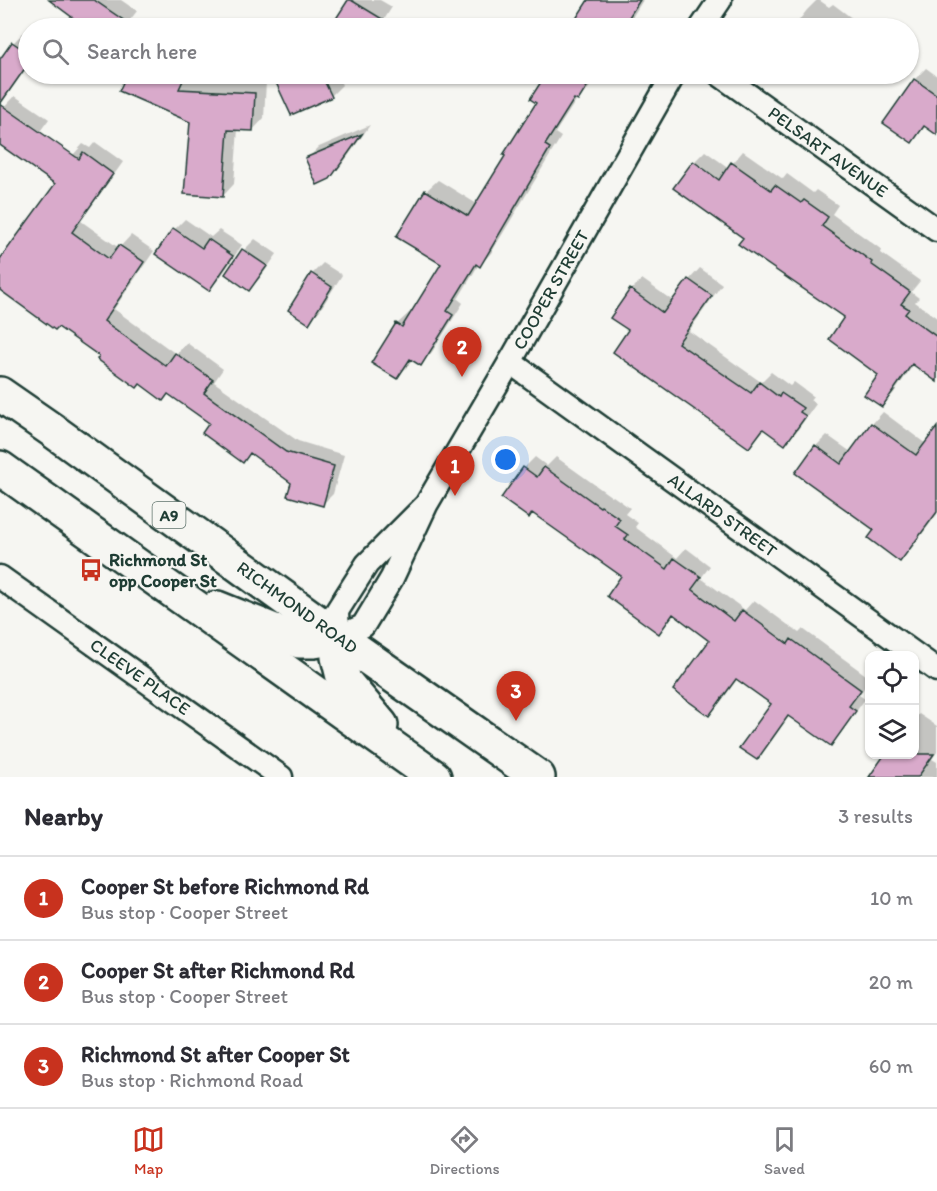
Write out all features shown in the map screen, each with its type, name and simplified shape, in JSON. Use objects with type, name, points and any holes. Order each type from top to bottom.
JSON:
[{"type":"highway","name":"RICHMOND ROAD","points":[[0,394],[338,637],[538,777]]},
{"type":"highway","points":[[0,468],[421,768]]},
{"type":"highway","points":[[166,587],[299,641],[338,637],[338,657],[344,681],[421,768]]},
{"type":"street","points":[[708,18],[720,0]]},
{"type":"street","name":"COOPER STREET","points":[[338,637],[363,626],[392,578],[426,504],[668,84]]},
{"type":"street","name":"PELSART AVENUE","points":[[733,84],[937,231]]},
{"type":"street","name":"ALLARD STREET","points":[[510,362],[937,670]]},
{"type":"street","name":"CLEEVE PLACE","points":[[0,578],[281,777]]},
{"type":"building","points":[[49,0],[94,0],[120,18],[73,18]]},
{"type":"building","points":[[348,0],[351,0],[381,18],[336,18]]},
{"type":"building","points":[[588,0],[640,0],[628,18],[576,18]]},
{"type":"building","points":[[12,42],[18,46],[18,78],[0,104],[0,59]]},
{"type":"building","points":[[919,82],[937,95],[937,135],[924,126],[912,143],[883,123],[910,84]]},
{"type":"building","points":[[122,84],[181,84],[179,89],[255,93],[253,131],[228,130],[223,197],[184,194],[190,122],[119,91]]},
{"type":"building","points":[[277,84],[326,84],[332,97],[291,115]]},
{"type":"building","points":[[540,84],[589,84],[578,101],[574,99],[545,145],[550,148],[480,267],[476,264],[447,311],[453,315],[421,366],[410,359],[397,379],[371,363],[396,323],[402,327],[441,264],[396,237],[425,190],[468,216],[536,103],[530,99]]},
{"type":"building","points":[[0,104],[79,159],[83,152],[113,174],[72,232],[109,259],[119,245],[144,262],[104,321],[166,366],[175,353],[213,380],[204,393],[286,452],[334,466],[323,506],[287,496],[291,483],[250,453],[243,463],[202,433],[209,423],[168,394],[163,401],[140,384],[137,388],[97,359],[99,356],[58,327],[55,330],[0,290],[0,259],[55,184],[0,145]]},
{"type":"building","points":[[362,134],[330,179],[317,185],[305,158]]},
{"type":"building","points":[[693,161],[719,180],[731,162],[771,190],[775,185],[801,203],[804,200],[828,217],[822,226],[910,292],[901,304],[909,309],[905,314],[937,337],[937,382],[912,364],[882,407],[864,395],[878,375],[829,339],[844,317],[738,244],[743,238],[673,188]]},
{"type":"building","points":[[173,228],[202,248],[208,239],[233,256],[209,291],[155,254]]},
{"type":"building","points":[[242,249],[267,266],[249,291],[225,274]]},
{"type":"building","points":[[311,273],[332,287],[309,324],[288,310]]},
{"type":"building","points":[[688,279],[712,296],[678,343],[751,393],[759,382],[779,397],[781,393],[803,408],[800,412],[806,416],[785,445],[763,429],[749,448],[613,352],[628,330],[610,318],[630,289],[663,313]]},
{"type":"building","points":[[871,423],[916,455],[937,427],[937,512],[900,562],[868,538],[874,530],[795,473],[815,445],[841,464]]},
{"type":"building","points":[[523,467],[537,477],[544,467],[620,519],[615,526],[628,535],[625,539],[667,569],[674,558],[701,577],[692,589],[734,621],[742,610],[788,644],[791,639],[861,690],[849,706],[856,711],[831,746],[788,716],[757,760],[739,748],[771,704],[736,679],[709,716],[673,690],[709,641],[673,614],[659,634],[607,596],[621,576],[532,513],[529,518],[501,498]]},
{"type":"building","points":[[919,754],[934,754],[918,777],[869,777],[882,759],[919,759]]},
{"type":"place","name":"Cooper St after Richmond Rd","points":[[462,377]]},
{"type":"place","name":"Cooper St before Richmond Rd","points":[[455,496]]},
{"type":"place","name":"Richmond St opp Cooper St","points":[[91,570]]},
{"type":"place","name":"Richmond St after Cooper St","points":[[516,721]]}]
